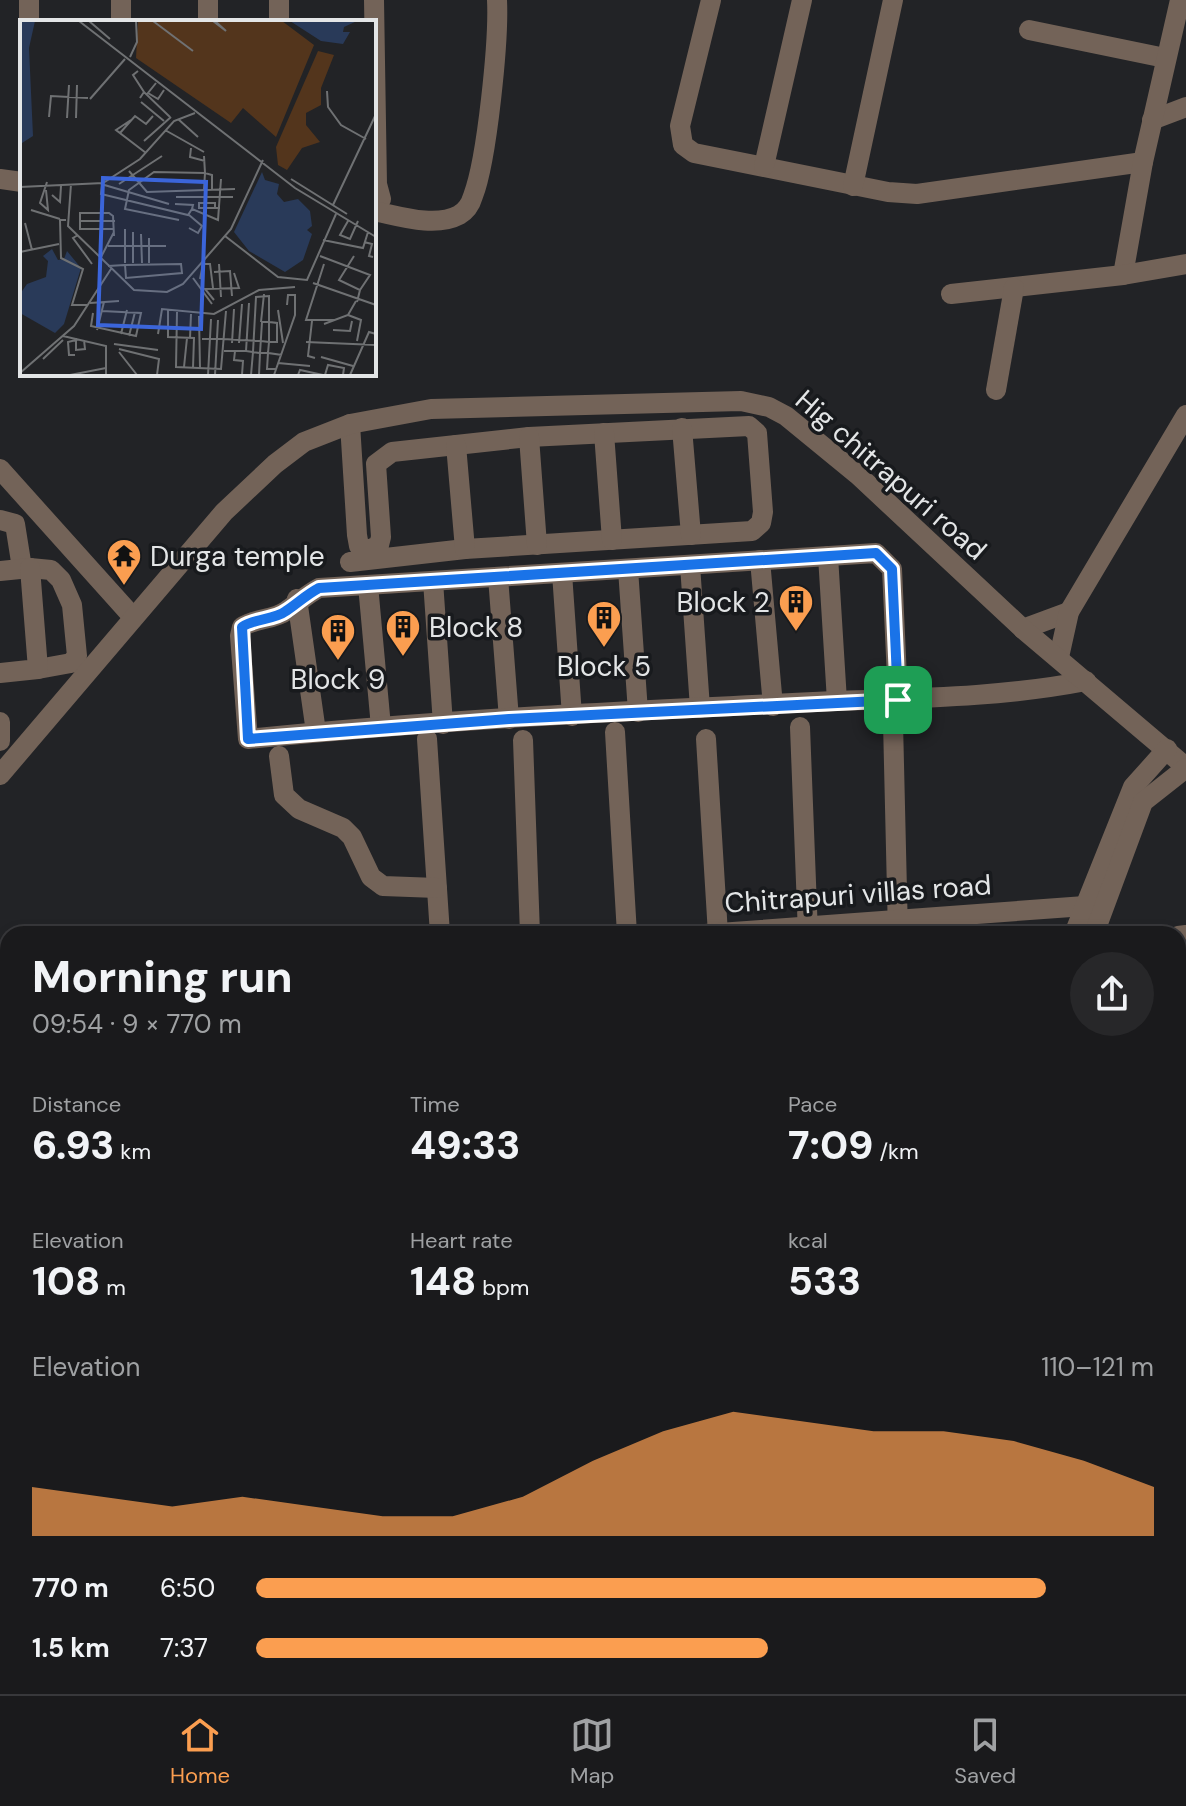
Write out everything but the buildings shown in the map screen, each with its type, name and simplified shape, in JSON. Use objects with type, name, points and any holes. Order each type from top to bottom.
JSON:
[{"type":"street","points":[[374,0],[374,20]]},
{"type":"street","points":[[376,123],[378,205],[439,220],[459,215],[474,193],[486,125],[497,0]]},
{"type":"street","points":[[711,0],[679,136],[683,145],[694,153],[888,192],[945,192],[1143,162]]},
{"type":"street","points":[[764,166],[802,0]]},
{"type":"street","points":[[853,186],[893,0]]},
{"type":"street","points":[[1123,275],[1143,162],[1180,0]]},
{"type":"street","points":[[1029,30],[1165,58]]},
{"type":"street","points":[[1152,120],[1186,107]]},
{"type":"street","points":[[0,179],[20,182]]},
{"type":"street","points":[[951,294],[1123,275],[1186,264]]},
{"type":"street","points":[[996,390],[1014,288]]},
{"type":"street","name":"Hig chitrapuri road","points":[[0,775],[56,713],[132,616],[224,512],[275,464],[304,442],[350,424],[431,409],[726,401],[769,407],[786,416],[858,475],[1023,629],[1186,767]]},
{"type":"street","points":[[1059,657],[1069,612],[1186,415]]},
{"type":"street","points":[[350,424],[359,546],[369,550],[379,545],[381,537],[376,464],[392,452],[529,437],[739,424],[757,433],[763,512],[761,523],[752,531],[465,549],[350,562]]},
{"type":"street","points":[[682,428],[691,535]]},
{"type":"street","points":[[604,433],[612,540]]},
{"type":"street","points":[[529,437],[537,545]]},
{"type":"street","points":[[456,445],[465,549]]},
{"type":"street","points":[[0,469],[132,616]]},
{"type":"street","points":[[0,520],[15,524],[26,568],[38,669]]},
{"type":"street","points":[[898,700],[892,569],[876,553],[319,588],[297,599],[285,612],[252,620],[242,627],[248,739],[509,719],[898,700],[1046,689],[1086,681]]},
{"type":"street","points":[[828,556],[837,701]]},
{"type":"street","points":[[760,560],[773,706]]},
{"type":"street","points":[[690,565],[700,708]]},
{"type":"street","points":[[0,571],[26,568],[51,570],[61,580],[72,605],[78,651],[71,663],[0,673]]},
{"type":"street","points":[[628,569],[638,712]]},
{"type":"street","points":[[562,573],[572,716]]},
{"type":"street","points":[[498,577],[509,719]]},
{"type":"street","points":[[433,581],[443,724]]},
{"type":"street","points":[[368,585],[381,727]]},
{"type":"street","points":[[297,599],[316,732]]},
{"type":"street","points":[[1023,629],[1069,612]]},
{"type":"street","points":[[0,722],[0,741]]},
{"type":"street","points":[[893,722],[898,926]]},
{"type":"street","points":[[800,727],[808,926]]},
{"type":"street","points":[[615,732],[627,926]]},
{"type":"street","points":[[427,739],[439,926]]},
{"type":"street","points":[[706,739],[714,926]]},
{"type":"street","points":[[523,740],[530,926]]},
{"type":"street","points":[[1094,926],[1093,910],[1133,787],[1167,749]]},
{"type":"street","points":[[279,756],[284,795],[299,809],[343,828],[352,837],[371,877],[383,886],[437,888]]},
{"type":"street","points":[[1080,926],[1093,910],[1143,802],[1186,767]]},
{"type":"street","name":"Chitrapuri villas road","points":[[898,926],[1015,911],[1093,910]]},
{"type":"place","name":"Durga temple","points":[[124,587]]},
{"type":"place","name":"Block 2","points":[[796,633]]},
{"type":"place","name":"Block 5","points":[[604,649]]},
{"type":"place","name":"Block 8","points":[[403,658]]},
{"type":"place","name":"Block 9","points":[[338,662]]},
{"type":"route","points":[[876,553],[892,569],[898,700],[509,719],[248,739],[240,636],[242,627],[252,620],[285,612],[297,599],[319,588],[876,553]]}]
